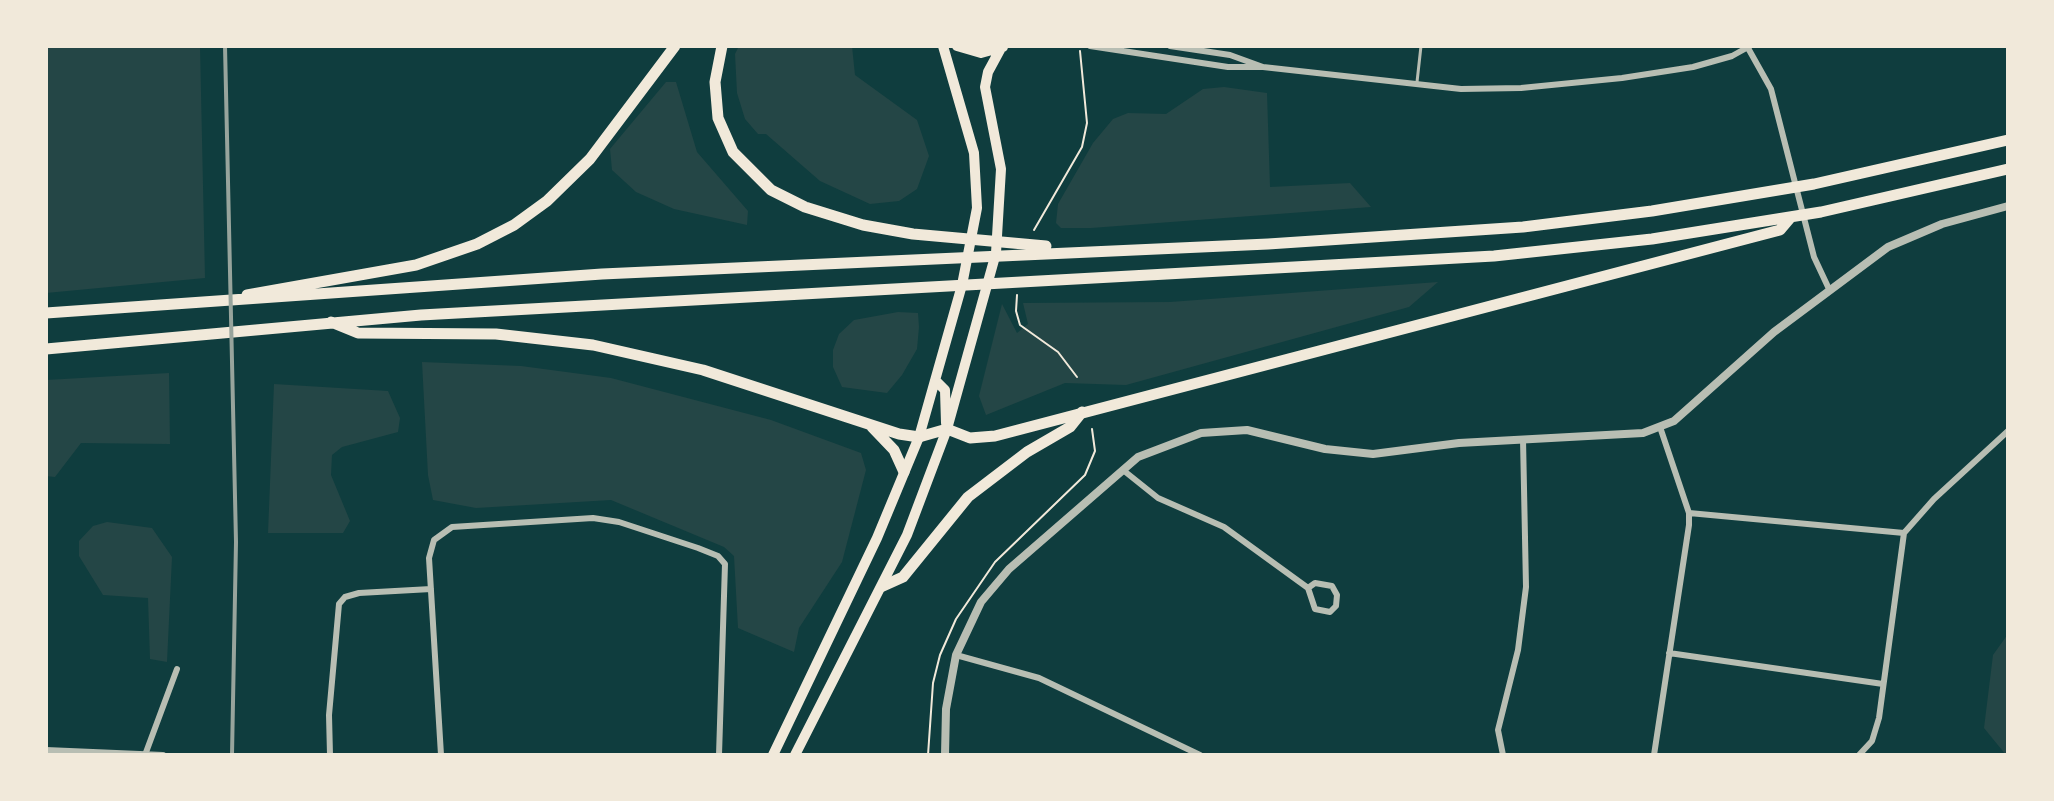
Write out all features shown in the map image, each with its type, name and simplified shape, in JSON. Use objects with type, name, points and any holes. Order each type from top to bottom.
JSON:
[{"type":"highway","points":[[239,299],[254,291],[416,265],[496,235],[547,201],[604,143],[675,46]]},
{"type":"highway","points":[[722,46],[715,82],[718,118],[733,152],[757,179],[787,199],[835,217],[889,230],[1087,250]]},
{"type":"highway","points":[[46,313],[602,274],[1458,232],[1640,213],[1814,184],[2008,140]]},
{"type":"highway","points":[[46,349],[240,329],[421,315],[1494,256],[1639,240],[1821,212],[2008,169]]},
{"type":"highway","points":[[331,321],[358,333],[522,336],[660,358],[919,437],[947,429],[970,438],[995,436],[1780,230],[1791,217]]},
{"type":"highway","points":[[883,586],[903,577],[928,541],[968,497],[1027,452],[1070,427],[1083,412]]},
{"type":"highway","points":[[869,424],[894,450],[904,472]]},
{"type":"main road","points":[[773,755],[877,538],[919,437],[962,285],[976,218],[977,168],[943,46]]},
{"type":"main road","points":[[957,46],[981,53],[1003,47]]},
{"type":"main road","points":[[795,755],[883,586],[947,429],[986,283],[1002,189],[997,140],[985,87],[988,72],[1003,47]]},
{"type":"main road","points":[[936,381],[945,390],[947,429]]},
{"type":"street","points":[[1090,46],[1228,67],[1263,67],[1417,86],[1521,88],[1574,84],[1693,67],[1749,47],[1771,89],[1814,257],[1829,289]]},
{"type":"street","points":[[1100,48],[1112,46]]},
{"type":"street","points":[[1170,46],[1230,55],[1263,67]]},
{"type":"street","points":[[945,755],[946,709],[956,655],[970,621],[993,586],[1138,457],[1177,440],[1226,431],[1247,430],[1325,449],[1373,454],[1523,439],[1620,435],[1660,427],[1674,421],[1774,332],[1829,289],[1905,237],[2008,206]]},
{"type":"street","points":[[1654,755],[1689,513],[1660,427]]},
{"type":"street","points":[[1859,755],[1872,741],[1879,718],[1904,533],[1916,516],[2008,431]]},
{"type":"street","points":[[1503,755],[1498,730],[1518,650],[1526,587],[1523,439]]},
{"type":"street","points":[[1123,470],[1158,498],[1224,527],[1308,588],[1315,609],[1330,612],[1336,606],[1337,595],[1332,586],[1325,583],[1308,588]]},
{"type":"street","points":[[1689,513],[1904,533]]},
{"type":"street","points":[[441,755],[430,548],[441,532],[452,527],[606,519],[718,556],[727,574],[719,755]]},
{"type":"street","points":[[330,755],[329,715],[339,604],[345,597],[359,593],[431,589]]},
{"type":"street","points":[[1669,653],[1883,684]]},
{"type":"street","points":[[956,655],[1039,678],[1200,755]]},
{"type":"street","points":[[145,754],[177,669]]},
{"type":"street","points":[[46,750],[163,755]]},
{"type":"lane","points":[[1417,86],[1421,46]]},
{"type":"path","points":[[1032,234],[1082,147],[1087,123],[1080,46]]},
{"type":"path","points":[[1017,294],[1016,311],[1020,325],[1058,352],[1077,377]]},
{"type":"shaded area","points":[[46,46],[200,46],[205,278],[46,293]]},
{"type":"shaded area","points":[[739,46],[852,46],[855,75],[917,120],[929,156],[917,189],[899,201],[870,204],[820,181],[766,134],[758,134],[745,119],[737,93],[735,54]]},
{"type":"shaded area","points":[[666,82],[676,82],[697,152],[748,211],[747,225],[674,209],[636,192],[612,170],[610,149]]},
{"type":"shaded area","points":[[1224,87],[1267,93],[1270,187],[1350,183],[1371,207],[1091,228],[1061,228],[1056,223],[1058,204],[1093,143],[1113,119],[1128,113],[1166,114],[1203,89]]},
{"type":"shaded area","points":[[1438,282],[1409,307],[1126,385],[1065,383],[986,415],[979,396],[1002,304],[1017,333],[1028,324],[1023,303],[1170,302]]},
{"type":"shaded area","points":[[898,312],[918,313],[919,327],[917,349],[902,375],[887,393],[842,387],[833,367],[833,350],[839,334],[854,320]]},
{"type":"shaded area","points":[[422,362],[521,366],[611,378],[771,420],[861,453],[866,470],[842,562],[799,628],[794,652],[738,628],[734,556],[724,547],[611,500],[476,508],[433,500],[428,475]]},
{"type":"shaded area","points":[[169,373],[170,444],[81,443],[55,477],[46,476],[46,380]]},
{"type":"shaded area","points":[[274,384],[388,391],[400,418],[398,432],[342,447],[332,455],[331,475],[350,521],[343,533],[268,533]]},
{"type":"shaded area","points":[[107,522],[152,528],[172,557],[167,662],[150,659],[148,598],[103,595],[79,556],[79,541],[93,526]]},
{"type":"shaded area","points":[[2008,634],[2006,755],[1984,728],[1993,655]]},
{"type":"railway","points":[[225,46],[236,542],[232,755]]}]
